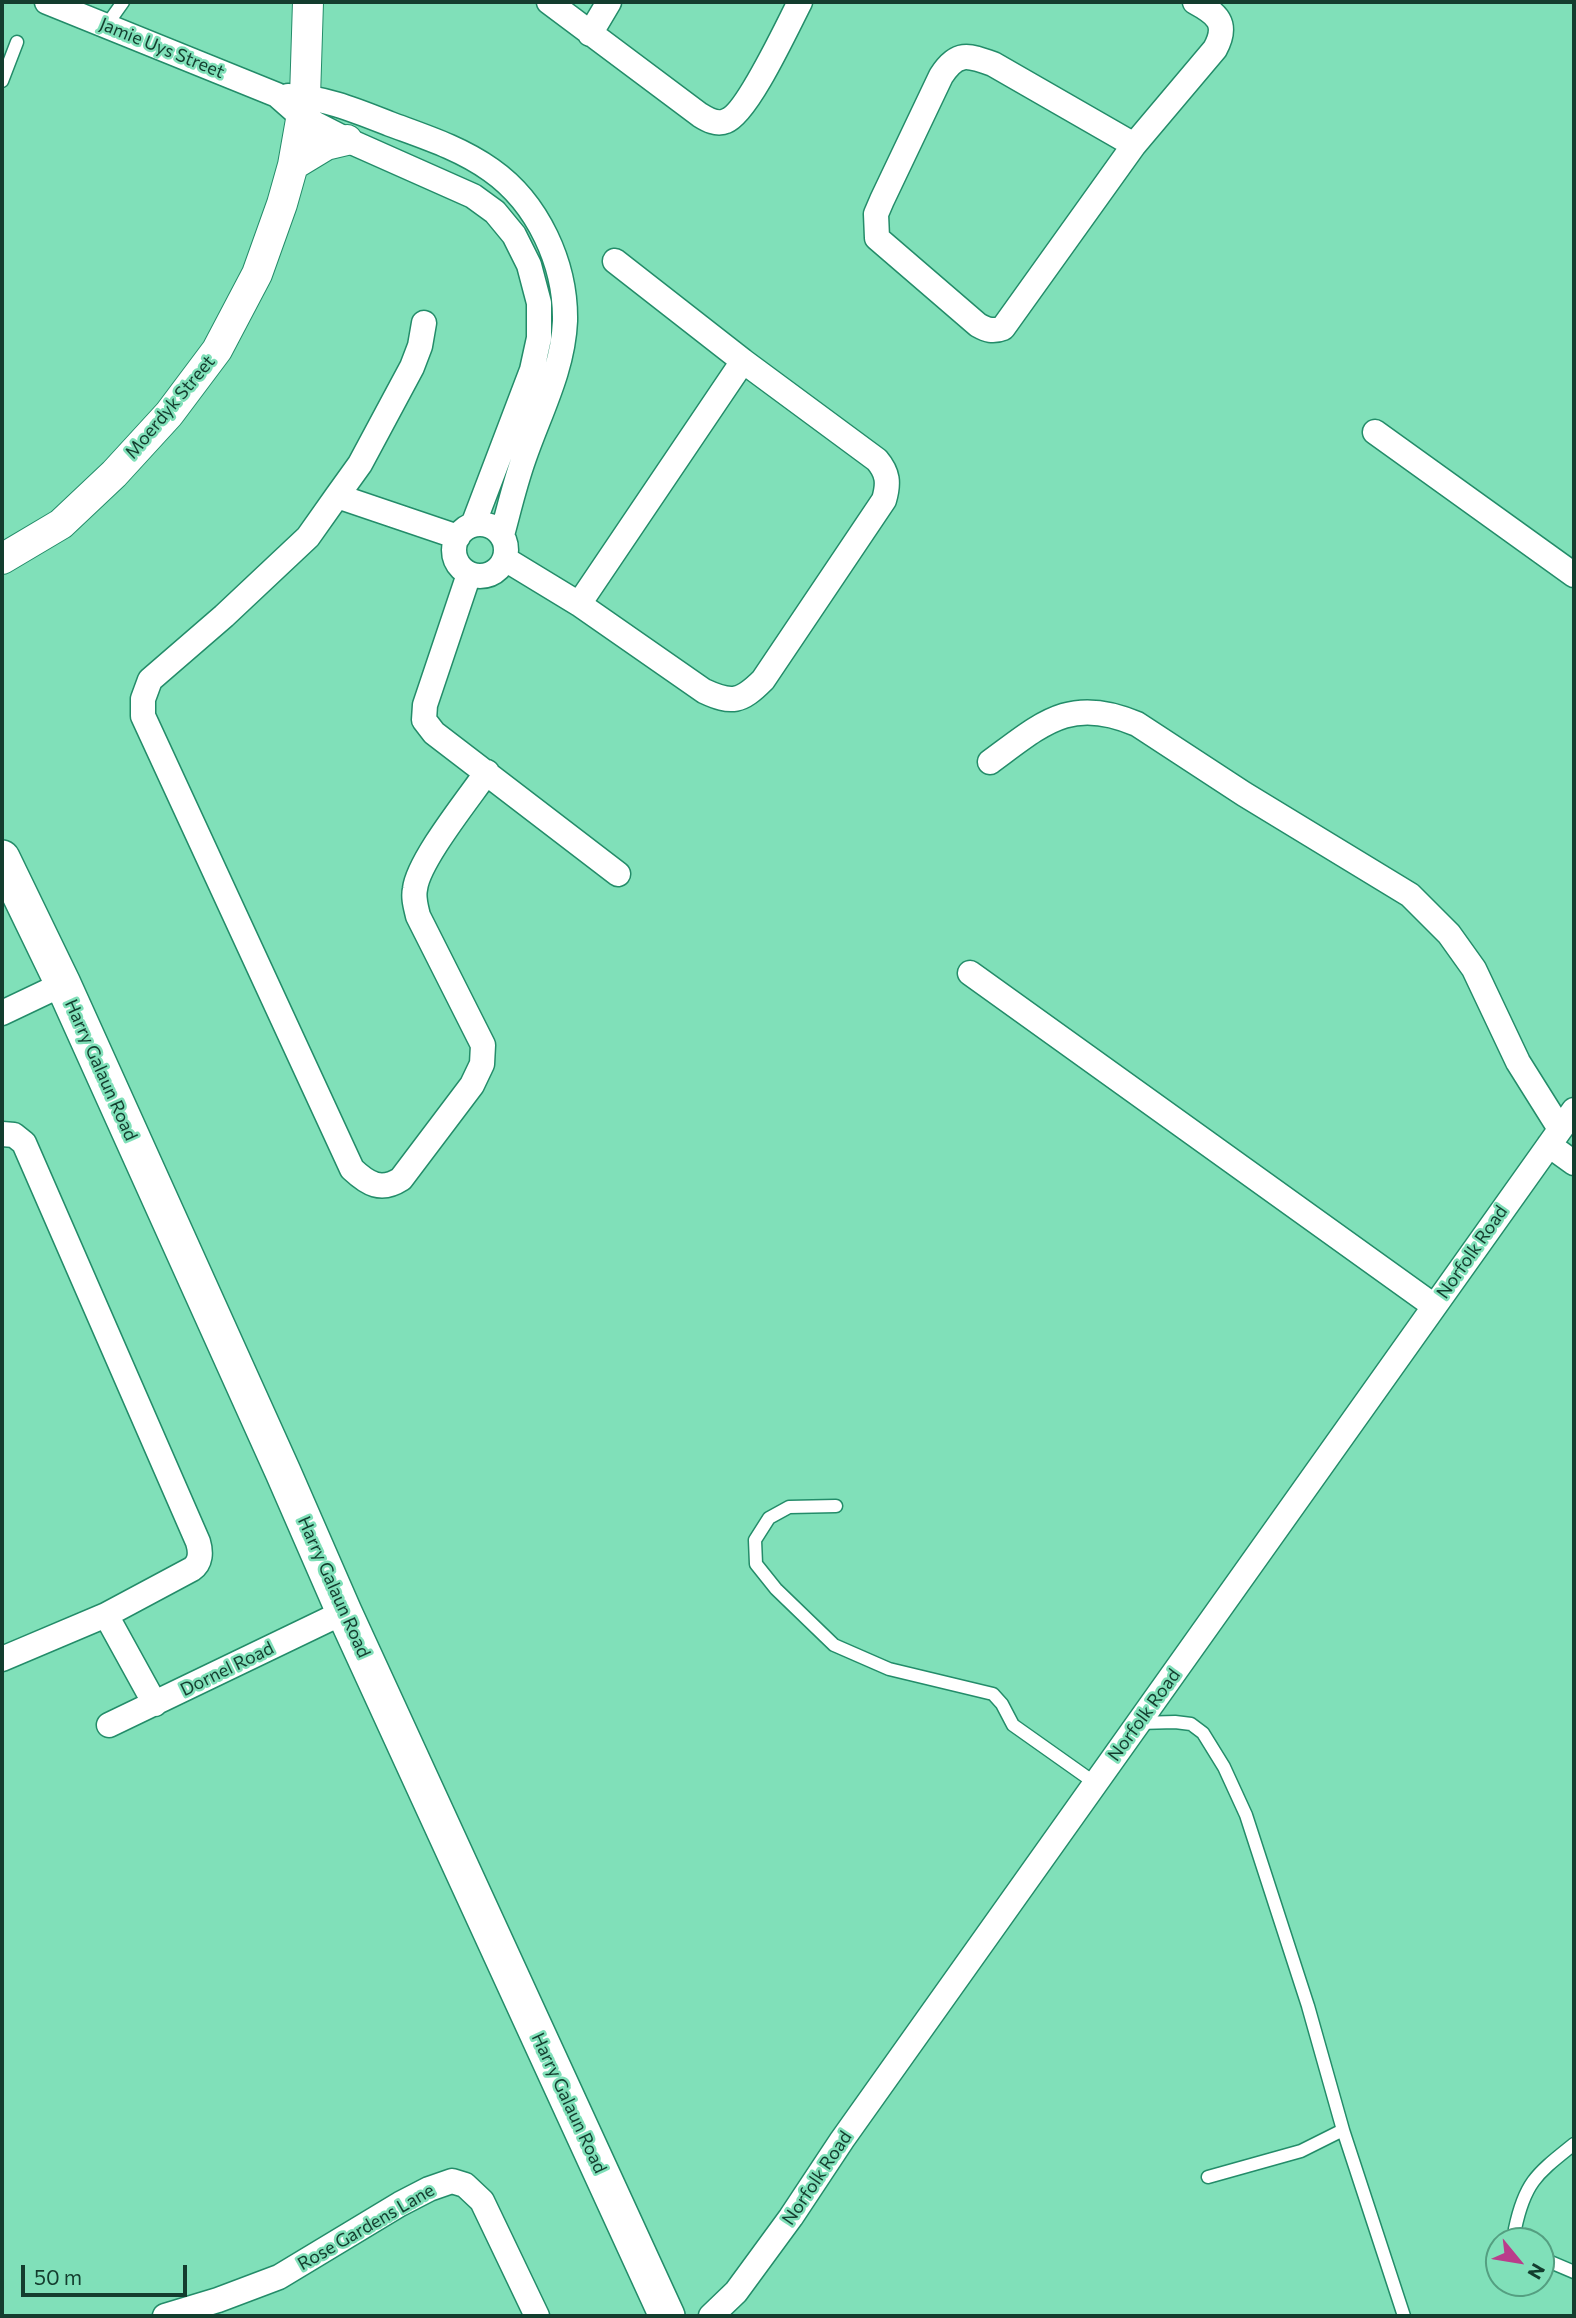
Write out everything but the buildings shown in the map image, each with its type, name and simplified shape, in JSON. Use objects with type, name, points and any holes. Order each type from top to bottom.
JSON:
[{"type":"main road","name":"Harry Galaun Road","points":[[2,858],[63,984],[344,1612],[667,2316]]},
{"type":"street","name":"Jamie Uys Street","points":[[47,2],[295,103]]},
{"type":"street","name":"Moerdyk Street","points":[[2,559],[61,524],[114,474],[169,414],[218,350],[257,274],[293,165],[295,103],[308,2]]},
{"type":"street","points":[[549,2],[700,115],[718,123],[727,121],[744,106],[800,2]]},
{"type":"street","points":[[590,34],[609,2]]},
{"type":"street","points":[[1134,145],[993,64],[975,57],[962,57],[949,65],[941,76],[882,200],[876,214],[877,238],[978,325],[996,331],[1010,321],[1134,145],[1211,56],[1220,40],[1221,25],[1217,17],[1195,2]]},
{"type":"street","points":[[295,103],[343,106],[448,145],[492,171],[521,198],[550,241],[560,277],[565,321],[560,358],[524,458],[502,534]]},
{"type":"street","points":[[295,103],[347,140],[473,196],[495,212],[514,235],[530,265],[539,303],[539,338],[531,370],[466,531],[455,545],[457,562],[469,574],[486,576],[494,572],[505,559],[506,542],[502,534],[488,525],[466,531],[337,496]]},
{"type":"street","points":[[410,169],[424,136]]},
{"type":"street","points":[[293,165],[326,145],[347,140]]},
{"type":"street","points":[[505,559],[579,604],[704,691],[722,700],[734,700],[748,695],[763,680],[884,500],[889,485],[885,470],[877,460],[743,361],[615,261]]},
{"type":"street","points":[[424,323],[412,368],[360,464],[307,537],[224,616],[150,680],[143,699],[143,716],[352,1169],[366,1182],[380,1187],[392,1185],[401,1179],[472,1085],[482,1065],[483,1045],[418,916],[414,896],[424,863],[487,772]]},
{"type":"street","points":[[579,604],[743,361]]},
{"type":"street","points":[[1375,432],[1574,575]]},
{"type":"street","points":[[469,574],[423,712],[424,720],[434,733],[618,874]]},
{"type":"street","points":[[990,762],[1042,724],[1071,713],[1101,712],[1125,719],[1138,724],[1244,794],[1410,895],[1449,934],[1474,969],[1518,1062],[1561,1128],[1574,1163]]},
{"type":"street","points":[[970,973],[1434,1306]]},
{"type":"street","points":[[2,1013],[63,984]]},
{"type":"street","name":"Norfolk Road","points":[[710,2316],[736,2292],[791,2217],[842,2140],[1561,1128]]},
{"type":"street","points":[[2,1134],[14,1135],[24,1143],[200,1548],[200,1557],[195,1567],[106,1615],[2,1659]]},
{"type":"street","name":"Dornel Road","points":[[109,1725],[344,1612]]},
{"type":"street","points":[[106,1615],[155,1703]]},
{"type":"street","name":"Rose Gardens Lane","points":[[165,2316],[279,2277],[400,2204],[452,2181],[472,2190],[482,2201],[537,2316]]},
{"type":"lane","points":[[106,26],[123,2]]},
{"type":"lane","points":[[2,81],[17,42]]},
{"type":"lane","points":[[836,1506],[789,1507],[769,1518],[755,1540],[756,1564],[776,1589],[834,1645],[889,1669],[993,1694],[1002,1704],[1013,1725],[1095,1783]]},
{"type":"lane","points":[[1138,1723],[1191,1724],[1203,1733],[1224,1767],[1246,1815],[1308,2006],[1343,2130],[1404,2316]]},
{"type":"lane","points":[[1208,2177],[1301,2151],[1343,2130]]},
{"type":"lane","points":[[1515,2227],[1520,2204],[1537,2173],[1574,2144]]},
{"type":"lane","points":[[1555,2264],[1574,2272]]}]
